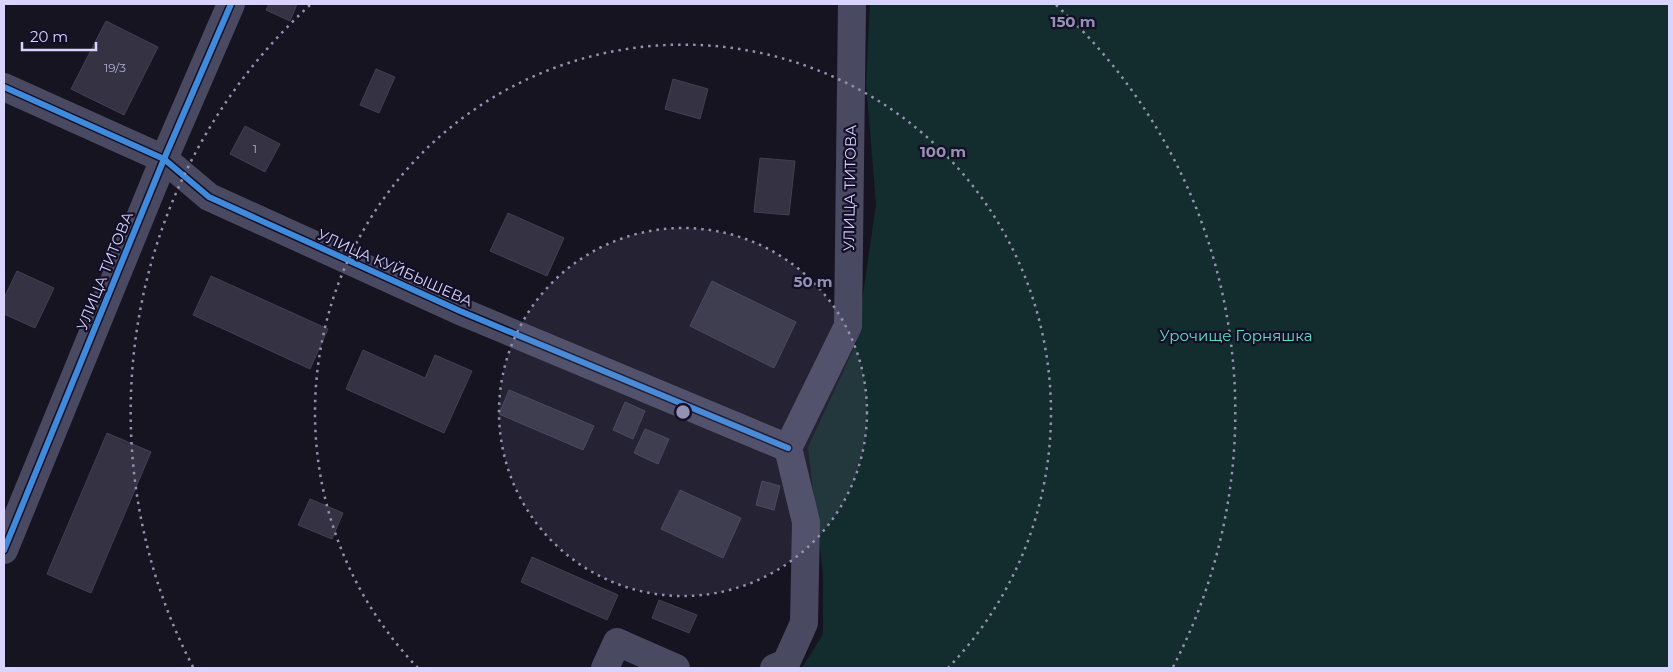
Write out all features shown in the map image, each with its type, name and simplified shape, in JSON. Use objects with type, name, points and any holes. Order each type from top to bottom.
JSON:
[{"type":"street","name":"УЛИЦА ТИТОВА","points":[[4,550],[164,159],[232,4]]},
{"type":"street","name":"УЛИЦА ТИТОВА","points":[[788,448],[848,326],[852,4]]},
{"type":"street","name":"УЛИЦА КУЙБЫШЕВА","points":[[4,87],[164,159],[209,197],[460,311],[788,448]]},
{"type":"street","points":[[782,667],[804,623],[806,522],[788,448]]},
{"type":"street","points":[[605,668],[617,642],[676,668]]},
{"type":"green space","name":"Урочище Горняшка","points":[[870,4],[1669,4],[1669,668],[802,668],[823,634],[823,574],[808,447],[856,344],[876,204],[866,83]]},
{"type":"building","points":[[269,4],[297,4],[290,21],[266,10]]},
{"type":"building","points":[[106,21],[158,47],[124,115],[71,89]]},
{"type":"building","points":[[376,69],[395,77],[379,113],[360,105]]},
{"type":"building","points":[[673,79],[708,89],[700,119],[665,109]]},
{"type":"building","points":[[245,126],[280,144],[265,172],[230,154]]},
{"type":"building","points":[[760,158],[795,161],[789,215],[754,212]]},
{"type":"building","points":[[508,213],[564,238],[547,276],[490,251]]},
{"type":"building","points":[[17,271],[54,288],[35,328],[4,314],[4,298]]},
{"type":"building","points":[[211,276],[328,329],[310,369],[193,315]]},
{"type":"building","points":[[712,281],[796,322],[774,368],[690,326]]},
{"type":"building","points":[[363,350],[425,378],[435,355],[472,371],[444,433],[346,389]]},
{"type":"building","points":[[509,390],[594,426],[583,450],[499,414]]},
{"type":"building","points":[[625,402],[645,411],[633,439],[613,430]]},
{"type":"building","points":[[645,429],[669,439],[658,464],[634,453]]},
{"type":"building","points":[[107,433],[151,452],[91,593],[47,574]]},
{"type":"building","points":[[762,481],[780,486],[774,510],[756,505]]},
{"type":"building","points":[[680,490],[741,518],[723,558],[661,529]]},
{"type":"building","points":[[310,499],[343,513],[332,539],[298,525]]},
{"type":"building","points":[[532,557],[618,595],[607,620],[521,582]]},
{"type":"building","points":[[659,600],[697,615],[689,633],[652,618]]},
{"type":"cycle path","points":[[4,550],[164,159],[231,4]]},
{"type":"cycle path","points":[[4,87],[164,159],[209,197],[460,311],[788,448]]}]
